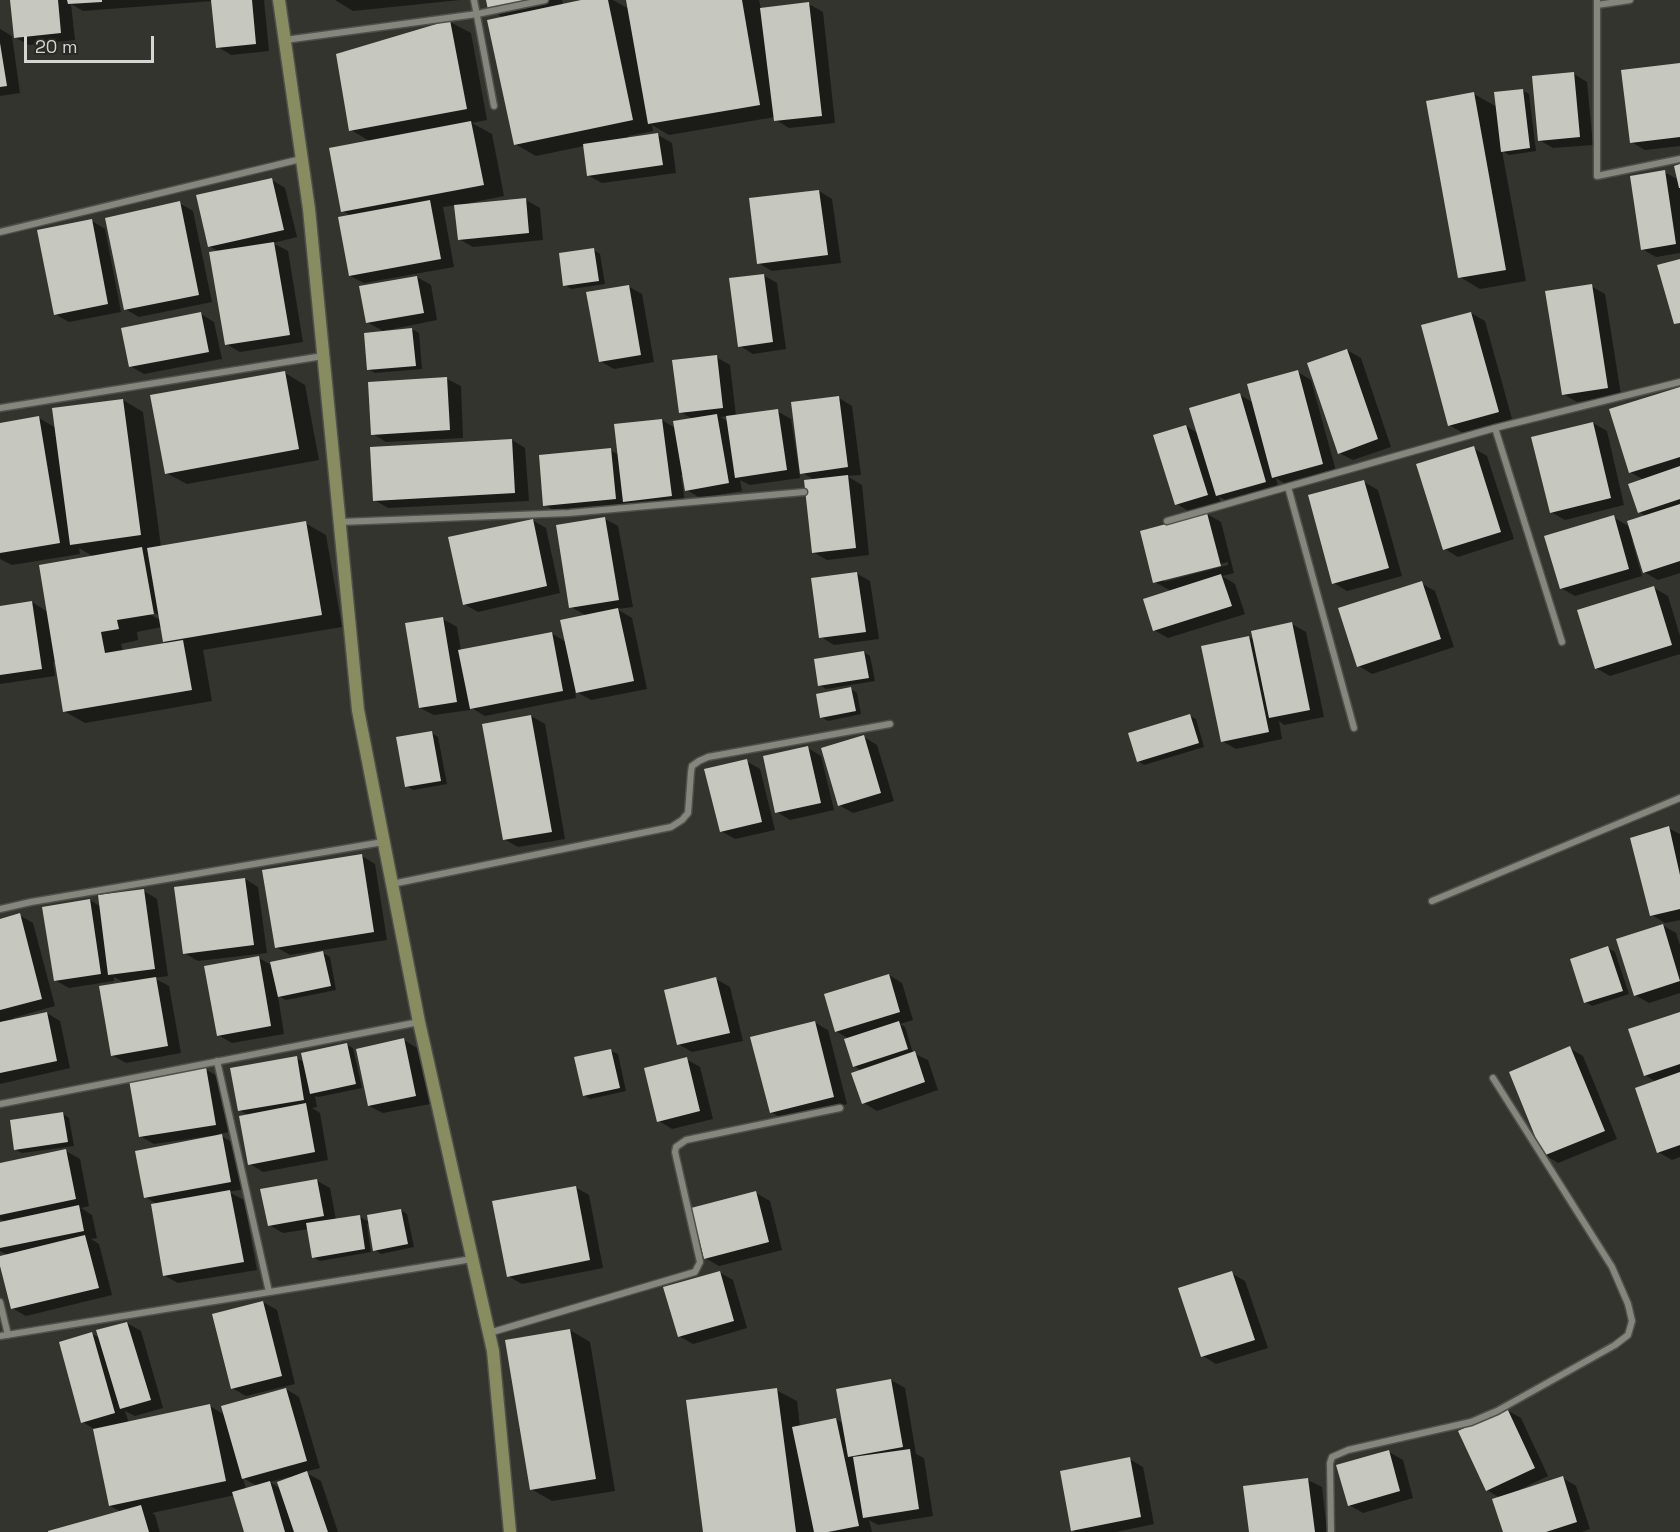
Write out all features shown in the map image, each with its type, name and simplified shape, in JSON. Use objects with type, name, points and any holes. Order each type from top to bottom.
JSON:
[{"type":"main road","points":[[279,0],[302,159],[324,356],[358,710],[419,1022],[493,1351],[510,1532]]},
{"type":"street","points":[[474,0],[494,106]]},
{"type":"street","points":[[285,40],[477,14],[545,0]]},
{"type":"street","points":[[1630,0],[1597,3],[1597,176],[1680,159]]},
{"type":"street","points":[[0,232],[302,159]]},
{"type":"street","points":[[0,408],[324,356]]},
{"type":"street","points":[[1167,520],[1495,428],[1680,382]]},
{"type":"street","points":[[1495,428],[1562,642]]},
{"type":"street","points":[[1288,487],[1354,728]]},
{"type":"street","points":[[339,522],[569,513],[804,492]]},
{"type":"street","points":[[392,884],[671,827],[688,813],[692,766],[699,761],[708,757],[890,724]]},
{"type":"street","points":[[1432,901],[1680,798]]},
{"type":"street","points":[[0,909],[384,842]]},
{"type":"street","points":[[0,1104],[419,1022]]},
{"type":"street","points":[[217,1061],[269,1292]]},
{"type":"street","points":[[1331,1532],[1330,1462],[1332,1457],[1348,1450],[1471,1422],[1497,1411],[1615,1345],[1628,1335],[1632,1321],[1628,1304],[1611,1267],[1493,1078]]},
{"type":"street","points":[[489,1333],[695,1272],[700,1262],[675,1152],[676,1147],[686,1140],[840,1108]]},
{"type":"street","points":[[0,1336],[472,1259]]},
{"type":"street","points":[[0,1302],[8,1335]]},
{"type":"building","points":[[10,0],[58,0],[61,33],[14,38]]},
{"type":"building","points":[[67,0],[102,0],[102,2],[68,4]]},
{"type":"building","points":[[211,0],[252,0],[256,44],[216,48]]},
{"type":"building","points":[[486,0],[536,0],[488,10]]},
{"type":"building","points":[[581,0],[608,0],[633,120],[514,145],[487,20]]},
{"type":"building","points":[[626,0],[742,0],[760,105],[648,124]]},
{"type":"building","points":[[809,2],[822,116],[774,121],[760,8]]},
{"type":"building","points":[[450,20],[467,109],[349,131],[336,54]]},
{"type":"building","points":[[0,43],[7,86],[0,87]]},
{"type":"building","points":[[1680,63],[1680,137],[1630,143],[1621,70]]},
{"type":"building","points":[[1574,72],[1580,137],[1538,141],[1532,76]]},
{"type":"building","points":[[1523,89],[1530,148],[1501,152],[1494,92]]},
{"type":"building","points":[[1474,92],[1506,270],[1458,278],[1426,101]]},
{"type":"building","points":[[471,121],[484,185],[341,212],[329,148]]},
{"type":"building","points":[[658,133],[663,165],[587,176],[583,144]]},
{"type":"building","points":[[1680,164],[1680,188],[1679,188],[1674,166]]},
{"type":"building","points":[[1665,170],[1676,244],[1641,250],[1630,176]]},
{"type":"building","points":[[272,178],[284,230],[208,247],[196,195]]},
{"type":"building","points":[[819,190],[828,255],[757,264],[749,198]]},
{"type":"building","points":[[526,198],[529,233],[458,240],[454,205]]},
{"type":"building","points":[[430,200],[441,259],[349,276],[338,217]]},
{"type":"building","points":[[180,201],[199,295],[124,310],[105,218]]},
{"type":"building","points":[[92,219],[108,304],[54,315],[37,230]]},
{"type":"building","points":[[274,242],[290,335],[225,345],[209,252]]},
{"type":"building","points":[[594,248],[599,281],[563,286],[559,253]]},
{"type":"building","points":[[1680,259],[1680,323],[1674,324],[1657,265]]},
{"type":"building","points":[[764,274],[773,342],[738,347],[729,278]]},
{"type":"building","points":[[417,276],[424,313],[366,323],[359,286]]},
{"type":"building","points":[[1592,284],[1608,388],[1562,395],[1545,291]]},
{"type":"building","points":[[629,285],[641,355],[599,362],[586,292]]},
{"type":"building","points":[[201,312],[209,352],[129,367],[121,328]]},
{"type":"building","points":[[1471,312],[1499,412],[1448,426],[1421,325]]},
{"type":"building","points":[[412,328],[416,366],[367,370],[364,333]]},
{"type":"building","points":[[1347,349],[1378,439],[1338,454],[1307,363]]},
{"type":"building","points":[[717,355],[723,408],[679,413],[672,360]]},
{"type":"building","points":[[1298,370],[1323,464],[1272,478],[1247,384]]},
{"type":"building","points":[[285,371],[299,449],[165,474],[150,395]]},
{"type":"building","points":[[447,377],[450,430],[371,435],[368,382]]},
{"type":"building","points":[[1680,387],[1680,457],[1629,473],[1609,409]]},
{"type":"building","points":[[1240,393],[1266,482],[1216,496],[1189,408]]},
{"type":"building","points":[[839,396],[848,467],[800,474],[791,402]]},
{"type":"building","points":[[123,399],[141,535],[70,545],[52,408]]},
{"type":"building","points":[[778,409],[787,470],[735,478],[726,416]]},
{"type":"building","points":[[717,414],[729,483],[685,491],[673,421]]},
{"type":"building","points":[[39,416],[60,543],[0,553],[0,423]]},
{"type":"building","points":[[662,419],[672,496],[623,502],[614,424]]},
{"type":"building","points":[[1593,422],[1611,498],[1550,513],[1531,437]]},
{"type":"building","points":[[1186,425],[1208,495],[1175,505],[1153,435]]},
{"type":"building","points":[[512,439],[515,493],[373,501],[370,447]]},
{"type":"building","points":[[1474,446],[1501,532],[1443,550],[1416,464]]},
{"type":"building","points":[[611,448],[616,499],[543,506],[539,455]]},
{"type":"building","points":[[1680,466],[1680,499],[1638,513],[1628,484]]},
{"type":"building","points":[[848,475],[856,548],[812,553],[804,480]]},
{"type":"building","points":[[1364,480],[1389,568],[1332,584],[1308,495]]},
{"type":"building","points":[[1680,504],[1680,561],[1643,573],[1627,521]]},
{"type":"building","points":[[1207,513],[1221,566],[1153,583],[1140,531]]},
{"type":"building","points":[[1614,515],[1629,569],[1560,589],[1544,536]]},
{"type":"building","points":[[605,517],[619,600],[569,608],[556,525]]},
{"type":"building","points":[[533,519],[547,586],[463,605],[448,537]]},
{"type":"building","points":[[306,521],[322,615],[163,642],[147,548]]},
{"type":"building","points":[[142,547],[154,614],[117,620],[119,629],[101,632],[105,653],[183,640],[192,690],[63,712],[39,565]]},
{"type":"building","points":[[857,572],[866,632],[819,638],[811,578]]},
{"type":"building","points":[[1221,574],[1232,606],[1153,631],[1143,599]]},
{"type":"building","points":[[1422,581],[1441,639],[1357,667],[1338,608]]},
{"type":"building","points":[[1654,586],[1672,645],[1595,669],[1577,610]]},
{"type":"building","points":[[32,601],[42,669],[0,675],[0,606]]},
{"type":"building","points":[[618,608],[634,681],[576,693],[560,620]]},
{"type":"building","points":[[443,617],[457,702],[419,708],[405,623]]},
{"type":"building","points":[[1292,622],[1310,710],[1269,718],[1251,631]]},
{"type":"building","points":[[552,632],[563,691],[470,709],[458,650]]},
{"type":"building","points":[[1249,636],[1269,732],[1221,742],[1201,646]]},
{"type":"building","points":[[864,651],[869,678],[818,686],[814,659]]},
{"type":"building","points":[[851,687],[856,711],[820,718],[816,694]]},
{"type":"building","points":[[1190,714],[1199,743],[1137,762],[1128,733]]},
{"type":"building","points":[[531,715],[552,832],[503,840],[482,724]]},
{"type":"building","points":[[432,731],[441,781],[405,787],[396,737]]},
{"type":"building","points":[[864,735],[881,793],[838,806],[821,748]]},
{"type":"building","points":[[808,746],[821,803],[775,813],[763,756]]},
{"type":"building","points":[[747,759],[762,822],[720,832],[704,769]]},
{"type":"building","points":[[1669,826],[1680,875],[1680,909],[1650,916],[1630,838]]},
{"type":"building","points":[[362,854],[374,932],[275,948],[262,870]]},
{"type":"building","points":[[245,878],[254,945],[183,954],[174,887]]},
{"type":"building","points":[[144,889],[155,969],[108,975],[98,895]]},
{"type":"building","points":[[90,899],[101,974],[54,981],[42,907]]},
{"type":"building","points":[[20,913],[42,999],[0,1010],[0,919]]},
{"type":"building","points":[[1663,924],[1680,981],[1634,996],[1616,939]]},
{"type":"building","points":[[1608,946],[1623,991],[1584,1003],[1570,959]]},
{"type":"building","points":[[323,951],[331,986],[278,997],[270,962]]},
{"type":"building","points":[[259,956],[271,1026],[217,1036],[204,966]]},
{"type":"building","points":[[889,974],[900,1012],[835,1032],[824,994]]},
{"type":"building","points":[[156,977],[168,1046],[111,1056],[99,986]]},
{"type":"building","points":[[716,977],[730,1033],[677,1045],[664,990]]},
{"type":"building","points":[[47,1012],[57,1061],[0,1073],[0,1022]]},
{"type":"building","points":[[1680,1012],[1680,1064],[1644,1076],[1628,1029]]},
{"type":"building","points":[[815,1021],[834,1097],[770,1113],[750,1037]]},
{"type":"building","points":[[899,1021],[908,1049],[853,1067],[844,1039]]},
{"type":"building","points":[[404,1038],[416,1096],[368,1106],[356,1049]]},
{"type":"building","points":[[347,1043],[356,1084],[310,1094],[301,1053]]},
{"type":"building","points":[[1570,1046],[1605,1131],[1543,1156],[1509,1072]]},
{"type":"building","points":[[611,1049],[620,1088],[583,1096],[574,1057]]},
{"type":"building","points":[[915,1051],[925,1082],[862,1104],[851,1073]]},
{"type":"building","points":[[297,1056],[304,1100],[238,1111],[230,1068]]},
{"type":"building","points":[[687,1057],[700,1111],[657,1122],[644,1068]]},
{"type":"building","points":[[206,1067],[216,1125],[139,1137],[129,1080]]},
{"type":"building","points":[[1680,1072],[1680,1145],[1657,1153],[1635,1088]]},
{"type":"building","points":[[306,1103],[315,1152],[248,1165],[239,1116]]},
{"type":"building","points":[[63,1112],[68,1142],[14,1150],[10,1120]]},
{"type":"building","points":[[222,1134],[231,1182],[144,1198],[135,1151]]},
{"type":"building","points":[[66,1149],[76,1199],[0,1215],[0,1163]]},
{"type":"building","points":[[317,1179],[324,1216],[268,1226],[260,1189]]},
{"type":"building","points":[[576,1186],[590,1260],[507,1277],[492,1201]]},
{"type":"building","points":[[230,1190],[244,1262],[163,1276],[151,1204]]},
{"type":"building","points":[[756,1191],[769,1242],[704,1259],[691,1208]]},
{"type":"building","points":[[79,1205],[84,1231],[0,1248],[0,1222]]},
{"type":"building","points":[[401,1209],[408,1244],[373,1251],[367,1215]]},
{"type":"building","points":[[360,1215],[365,1249],[312,1258],[306,1223]]},
{"type":"building","points":[[85,1235],[99,1288],[11,1309],[0,1266],[0,1256]]},
{"type":"building","points":[[720,1271],[734,1321],[678,1337],[663,1287]]},
{"type":"building","points":[[1232,1271],[1255,1340],[1201,1357],[1178,1288]]},
{"type":"building","points":[[263,1301],[282,1376],[231,1389],[212,1314]]},
{"type":"building","points":[[127,1322],[151,1400],[120,1409],[96,1330]]},
{"type":"building","points":[[570,1329],[596,1479],[530,1490],[505,1340]]},
{"type":"building","points":[[92,1332],[115,1413],[81,1423],[59,1342]]},
{"type":"building","points":[[891,1379],[903,1447],[848,1457],[836,1389]]},
{"type":"building","points":[[286,1388],[307,1461],[242,1479],[221,1406]]},
{"type":"building","points":[[777,1388],[796,1532],[703,1532],[686,1400]]},
{"type":"building","points":[[210,1404],[226,1481],[109,1506],[93,1429]]},
{"type":"building","points":[[1507,1408],[1535,1468],[1486,1491],[1458,1431]]},
{"type":"building","points":[[836,1418],[859,1526],[828,1532],[814,1532],[792,1427]]},
{"type":"building","points":[[910,1449],[919,1509],[863,1518],[853,1457]]},
{"type":"building","points":[[1389,1450],[1400,1491],[1348,1506],[1336,1465]]},
{"type":"building","points":[[1130,1457],[1141,1517],[1071,1531],[1060,1471]]},
{"type":"building","points":[[307,1471],[328,1532],[294,1532],[277,1482]]},
{"type":"building","points":[[1563,1476],[1577,1522],[1546,1532],[1503,1532],[1492,1499]]},
{"type":"building","points":[[1308,1478],[1315,1532],[1249,1532],[1243,1486]]},
{"type":"building","points":[[270,1481],[285,1532],[244,1532],[232,1492]]},
{"type":"building","points":[[141,1505],[149,1532],[48,1532],[48,1531]]}]
